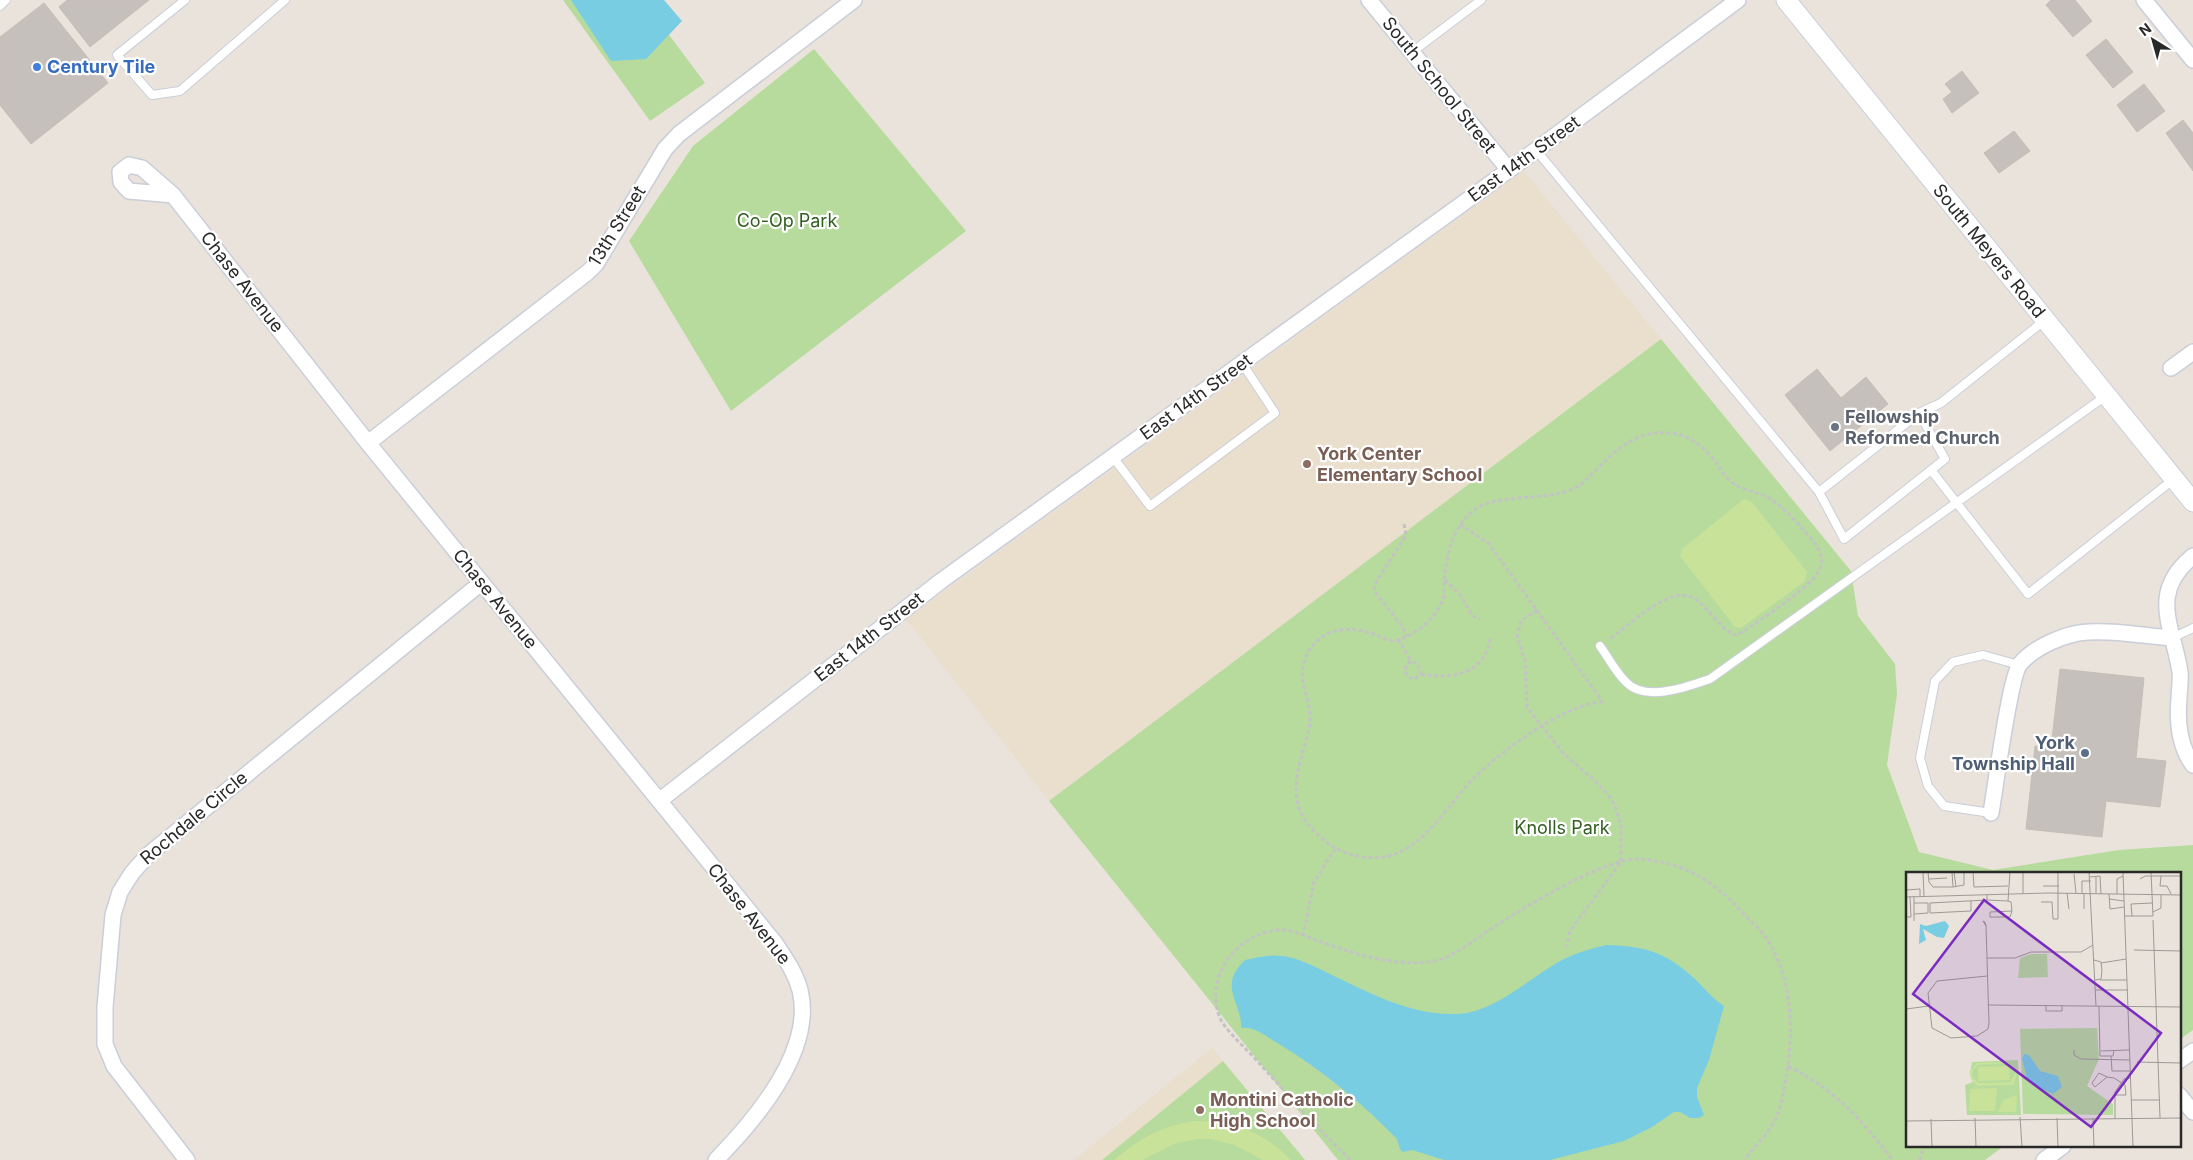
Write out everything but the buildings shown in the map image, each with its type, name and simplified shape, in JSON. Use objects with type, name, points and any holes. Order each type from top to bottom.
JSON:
[{"type":"street","name":"13th Street","points":[[368,443],[588,272],[596,264],[665,149],[679,134],[854,0]]},
{"type":"street","name":"South School Street","points":[[1369,0],[1509,170]]},
{"type":"street","name":"East 14th Street","points":[[659,801],[941,581],[1509,170],[1738,0]]},
{"type":"street","name":"South Meyers Road","points":[[1786,0],[2193,502]]},
{"type":"street","points":[[2144,0],[2193,60]]},
{"type":"street","name":"Chase Avenue","points":[[173,195],[368,443],[775,942],[796,977],[802,1008],[795,1048],[777,1084],[754,1118],[716,1160]]},
{"type":"street","points":[[2171,368],[2193,352]]},
{"type":"street","points":[[2192,764],[2180,737],[2177,715],[2180,674],[2167,621],[2169,586],[2182,564],[2193,556]]},
{"type":"street","name":"Rochdale Circle","points":[[187,1160],[114,1066],[105,1044],[105,1008],[113,916],[120,892],[132,873],[163,842],[481,583]]},
{"type":"street","points":[[1991,813],[2011,692],[2019,665],[2035,651],[2061,639],[2087,632],[2172,638]]},
{"type":"street","points":[[2180,1060],[2193,1051]]},
{"type":"street","points":[[2180,1096],[2193,1112]]},
{"type":"street","points":[[2044,1160],[2060,1148]]},
{"type":"lane","points":[[0,6],[6,0]]},
{"type":"lane","points":[[185,0],[117,55],[152,96],[180,91],[285,0]]},
{"type":"lane","points":[[1412,52],[1481,0]]},
{"type":"lane","points":[[1536,150],[1820,492],[1844,540],[1945,460],[1919,413]]},
{"type":"lane","points":[[1820,492],[1919,413],[1941,403],[2045,320]]},
{"type":"lane","points":[[1113,457],[1150,506],[1275,413],[1242,363]]},
{"type":"lane","points":[[1600,646],[1625,682],[1636,690],[1652,692],[1695,684],[1710,679],[2107,395]]},
{"type":"lane","points":[[1931,470],[2028,594],[2174,479]]},
{"type":"lane","points":[[2172,638],[2193,628]]},
{"type":"lane","points":[[1991,813],[1944,806],[1928,786],[1920,758],[1935,681],[1953,662],[1983,655],[2019,665]]},
{"type":"path","points":[[1460,524],[1490,544],[1602,702],[1590,702],[1562,713],[1474,778],[1414,846],[1394,856],[1382,858],[1349,856],[1335,849],[1300,814],[1295,790],[1295,778],[1312,720],[1302,679],[1304,658],[1316,642],[1331,632],[1344,628],[1360,629],[1392,641],[1407,636],[1423,626],[1433,616],[1443,599],[1449,545],[1460,524],[1478,507],[1498,502],[1561,494],[1580,486],[1623,444],[1641,435],[1668,433],[1684,436],[1697,443],[1731,482],[1767,497],[1782,508],[1805,531],[1822,554],[1821,568],[1812,580],[1743,632],[1734,635],[1724,629],[1691,597],[1678,594],[1664,599],[1600,646]]},
{"type":"path","points":[[1404,524],[1406,535],[1375,584],[1374,591],[1407,636]]},
{"type":"path","points":[[1444,580],[1461,596],[1468,611],[1474,617],[1480,619]]},
{"type":"path","points":[[1536,610],[1521,621],[1517,635],[1525,661],[1527,707],[1564,754],[1593,779],[1615,806],[1621,826],[1621,862],[1573,926],[1566,947]]},
{"type":"path","points":[[1398,639],[1411,661],[1417,663],[1421,674]]},
{"type":"path","points":[[1411,661],[1406,665],[1405,672],[1414,679],[1421,674],[1436,677],[1460,675],[1478,664],[1484,657],[1490,639]]},
{"type":"path","points":[[1303,936],[1314,882],[1335,849]]},
{"type":"path","points":[[1350,1160],[1317,1127],[1222,1021],[1215,992],[1219,976],[1228,958],[1250,938],[1284,930],[1354,954],[1384,961],[1431,962],[1458,951],[1522,908],[1612,863],[1637,858],[1676,864],[1702,877],[1727,896],[1766,938],[1780,966],[1787,987],[1791,1025],[1788,1066],[1780,1110],[1771,1126],[1744,1160]]},
{"type":"path","points":[[1788,1066],[1828,1089],[1846,1104],[1893,1160]]},
{"type":"path","points":[[1919,1160],[1924,1148]]},
{"type":"shaded area","name":"York Center Elementary School","points":[[1524,171],[1661,339],[1049,801],[906,619]]},
{"type":"shaded area","name":"Montini Catholic High School","points":[[1212,1048],[1305,1160],[1074,1160]]},
{"type":"green space","points":[[563,0],[643,0],[705,83],[650,121]]},
{"type":"green space","name":"Co-Op Park","points":[[814,49],[966,231],[731,411],[629,241],[693,146]]},
{"type":"green space","name":"Knolls Park","points":[[1661,339],[1851,571],[1858,616],[1895,664],[1897,694],[1887,765],[1919,852],[1993,870],[2119,850],[2193,845],[2193,1030],[2180,1039],[2180,872],[1906,872],[1906,1148],[2001,1148],[1985,1160],[1338,1160],[1049,801]]},
{"type":"green space","points":[[1744,499],[1752,502],[1807,572],[1805,581],[1741,628],[1735,627],[1680,556],[1682,549]]},
{"type":"green space","name":"Montini Catholic High School","points":[[1223,1061],[1305,1160],[1102,1160]]},
{"type":"green space","points":[[1194,1121],[1221,1123],[1247,1130],[1270,1142],[1291,1160],[1263,1160],[1234,1145],[1211,1139],[1199,1139],[1176,1143],[1143,1160],[1114,1160],[1151,1134],[1171,1126]]},
{"type":"water","points":[[571,0],[664,0],[682,21],[646,59],[611,61]]},
{"type":"water","points":[[1606,945],[1644,949],[1674,962],[1724,1006],[1709,1060],[1697,1088],[1697,1097],[1704,1115],[1699,1118],[1690,1118],[1680,1112],[1674,1112],[1652,1127],[1624,1141],[1550,1160],[1444,1160],[1412,1150],[1403,1152],[1397,1139],[1383,1125],[1326,1076],[1261,1033],[1241,1028],[1232,986],[1237,970],[1245,960],[1268,956],[1282,956],[1306,963],[1374,995],[1407,1007],[1440,1014],[1457,1014],[1484,1008],[1511,994],[1560,961],[1577,953]]},
{"type":"place","name":"Century Tile","points":[[37,67]]},
{"type":"place","name":"Fellowship Reformed Church","points":[[1835,427]]},
{"type":"place","name":"York Center Elementary School","points":[[1307,464]]},
{"type":"place","name":"York Township Hall","points":[[2085,753]]},
{"type":"place","name":"Montini Catholic High School","points":[[1200,1110]]}]
